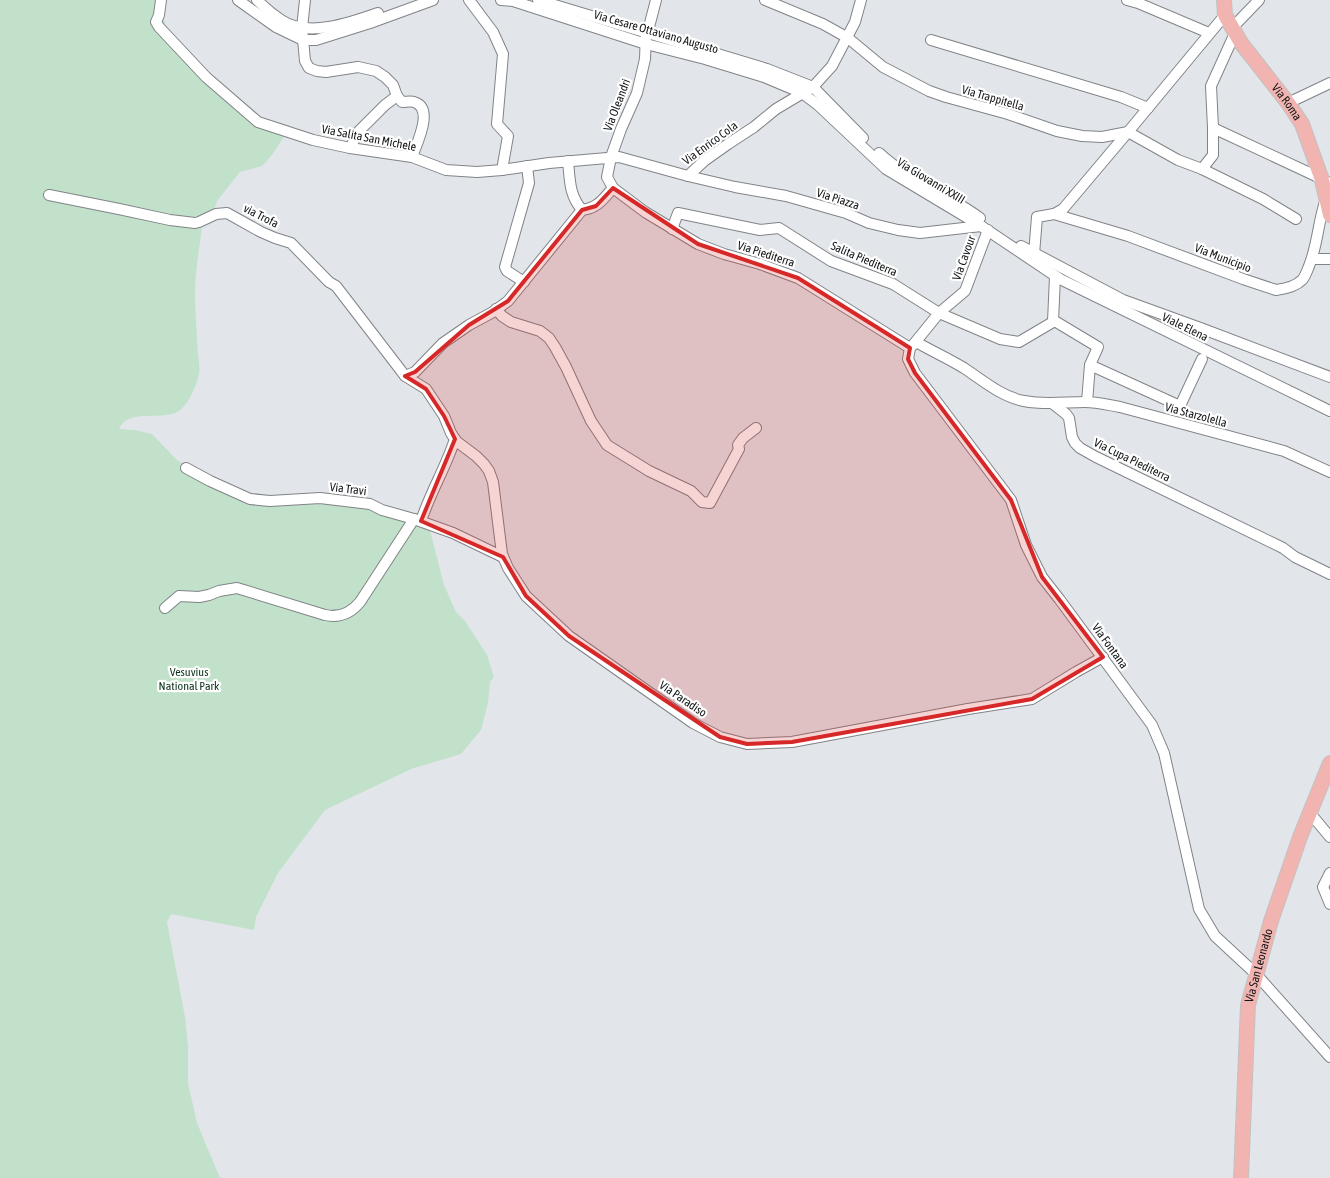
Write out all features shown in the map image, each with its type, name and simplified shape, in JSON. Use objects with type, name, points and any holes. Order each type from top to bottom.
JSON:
[{"type":"main road","name":"Via Roma","points":[[1224,0],[1225,15],[1242,43],[1302,124],[1326,181],[1326,198],[1330,216]]},
{"type":"main road","name":"Via San Leonardo","points":[[1241,1178],[1248,1005],[1271,921],[1300,837],[1330,763]]},
{"type":"street","name":"Via Salita San Michele","points":[[161,0],[156,22],[158,28],[206,78],[258,122],[313,140],[350,148],[412,157],[446,170],[477,172],[612,157]]},
{"type":"street","points":[[238,0],[276,27],[303,40],[316,40],[433,0]]},
{"type":"street","points":[[257,0],[282,21],[302,28],[332,26],[370,16],[414,0]]},
{"type":"street","points":[[305,0],[302,28],[305,61],[309,68],[317,72],[358,67],[376,70],[393,85],[397,96],[402,102],[416,102],[421,107],[424,114],[424,125],[412,157]]},
{"type":"street","points":[[469,0],[492,32],[504,54],[497,124],[508,136],[502,170]]},
{"type":"street","name":"Via Cesare Ottaviano Augusto","points":[[501,0],[513,1],[646,44],[764,77],[802,93]]},
{"type":"street","name":"Via Cesare Ottaviano Augusto","points":[[538,0],[767,69],[813,87]]},
{"type":"street","name":"Via Oleandri","points":[[613,188],[607,178],[620,129],[637,93],[645,59],[646,32],[656,0]]},
{"type":"street","name":"Via Trappitella","points":[[765,0],[823,24],[848,38],[883,67],[946,98],[1008,114],[1057,131],[1082,136],[1102,137],[1128,132]]},
{"type":"street","name":"Via Enrico Cola","points":[[612,157],[619,157],[688,176],[704,161],[754,127],[776,109],[813,87],[832,66],[848,38],[861,0]]},
{"type":"street","points":[[1127,0],[1210,33]]},
{"type":"street","points":[[1202,169],[1213,155],[1211,86],[1234,30],[1259,0]]},
{"type":"street","points":[[1033,257],[1037,217],[1054,214],[1063,209],[1225,15]]},
{"type":"street","points":[[931,40],[1121,97],[1148,108]]},
{"type":"street","points":[[1288,103],[1330,83]]},
{"type":"street","name":"Via Giovanni XXIII","points":[[813,87],[889,162],[966,207],[1033,257]]},
{"type":"street","name":"Via Giovanni XXIII","points":[[802,93],[818,105],[886,169],[1033,257]]},
{"type":"street","points":[[350,148],[360,131],[385,105],[397,96]]},
{"type":"street","points":[[1213,128],[1326,181]]},
{"type":"street","points":[[1128,132],[1178,160],[1202,169],[1264,199],[1296,219]]},
{"type":"street","points":[[568,161],[571,191],[582,210]]},
{"type":"street","points":[[524,282],[507,271],[505,267],[529,183],[527,166]]},
{"type":"street","name":"Via Piazza","points":[[688,176],[786,196],[846,213],[869,223],[898,230],[920,233],[984,228]]},
{"type":"street","points":[[405,376],[415,372],[443,343],[508,301],[582,210],[596,206],[613,188]]},
{"type":"street","name":"Via Piediterra","points":[[613,188],[645,212],[698,244],[798,278],[913,345]]},
{"type":"street","name":"via Trofa","points":[[49,195],[170,220],[195,223],[216,214],[227,213],[262,232],[291,243],[329,282],[336,286],[405,376]]},
{"type":"street","name":"Via Municipio","points":[[1054,214],[1128,236],[1272,289],[1282,289],[1303,279],[1317,244],[1321,212],[1326,198]]},
{"type":"street","name":"Salita Piediterra","points":[[672,228],[678,213],[760,230],[779,228],[832,261],[893,284],[939,313]]},
{"type":"street","name":"Via Cavour","points":[[913,345],[939,313],[965,291],[984,228]]},
{"type":"street","name":"Viale Elena","points":[[1033,257],[1055,276],[1330,411]]},
{"type":"street","name":"Viale Elena","points":[[1033,257],[1123,300],[1330,378]]},
{"type":"street","points":[[1312,259],[1330,259]]},
{"type":"street","points":[[939,313],[1000,339],[1019,342],[1053,322],[1055,276]]},
{"type":"street","points":[[496,310],[511,322],[540,331],[549,338],[556,347],[591,421],[607,445],[649,471],[691,491],[702,502],[710,503],[739,449],[738,445],[743,438],[756,428]]},
{"type":"street","points":[[1053,320],[1098,348],[1090,365],[1086,402]]},
{"type":"street","points":[[913,345],[962,367],[1006,395],[1024,401],[1052,403]]},
{"type":"street","name":"Via Fontana","points":[[913,345],[908,359],[915,373],[1011,500],[1026,546],[1042,577],[1152,725],[1164,753],[1199,909],[1215,936],[1256,974],[1330,1057]]},
{"type":"street","points":[[1173,422],[1202,359]]},
{"type":"street","points":[[1090,365],[1180,406]]},
{"type":"street","name":"Via Paradiso","points":[[405,376],[426,389],[444,416],[450,434],[476,456],[489,471],[495,492],[502,554],[508,568],[526,596],[569,636],[693,723],[720,737],[747,744],[792,742],[1032,699],[1103,657]]},
{"type":"street","name":"Via Starzolella","points":[[1052,403],[1086,402],[1120,407],[1284,451],[1330,472]]},
{"type":"street","name":"Via Cupa Piediterra","points":[[1052,403],[1069,418],[1072,437],[1080,448],[1283,548],[1294,557],[1330,574]]},
{"type":"street","points":[[165,608],[179,596],[204,596],[219,590],[237,588],[325,616],[342,616],[360,602],[417,520],[450,454],[455,439]]},
{"type":"street","name":"Via Travi","points":[[186,468],[250,499],[270,501],[320,498],[370,504],[453,533],[503,557]]},
{"type":"street","points":[[1310,813],[1330,837]]},
{"type":"street","points":[[1330,873],[1323,887],[1330,904]]},
{"type":"highlighted area","points":[[613,188],[698,244],[798,278],[910,348],[908,359],[915,373],[1011,500],[1042,577],[1103,657],[1032,699],[792,742],[747,744],[720,737],[569,636],[526,596],[503,557],[421,521],[455,439],[444,416],[426,389],[405,376],[415,372],[469,325],[508,301],[582,210],[596,206]]},
{"type":"green space","name":"Vesuvius National Park","points":[[0,0],[165,0],[164,19],[167,33],[213,81],[256,117],[291,126],[272,155],[262,166],[240,172],[217,201],[213,214],[202,224],[195,293],[199,372],[189,400],[179,411],[172,414],[130,418],[119,429],[152,434],[177,460],[207,479],[257,501],[309,496],[360,497],[384,507],[427,519],[444,585],[456,612],[465,621],[487,655],[494,677],[490,682],[488,703],[481,730],[461,754],[411,769],[325,810],[278,873],[256,917],[254,930],[171,914],[167,922],[185,1017],[188,1046],[188,1083],[197,1123],[220,1178],[0,1178]]}]
